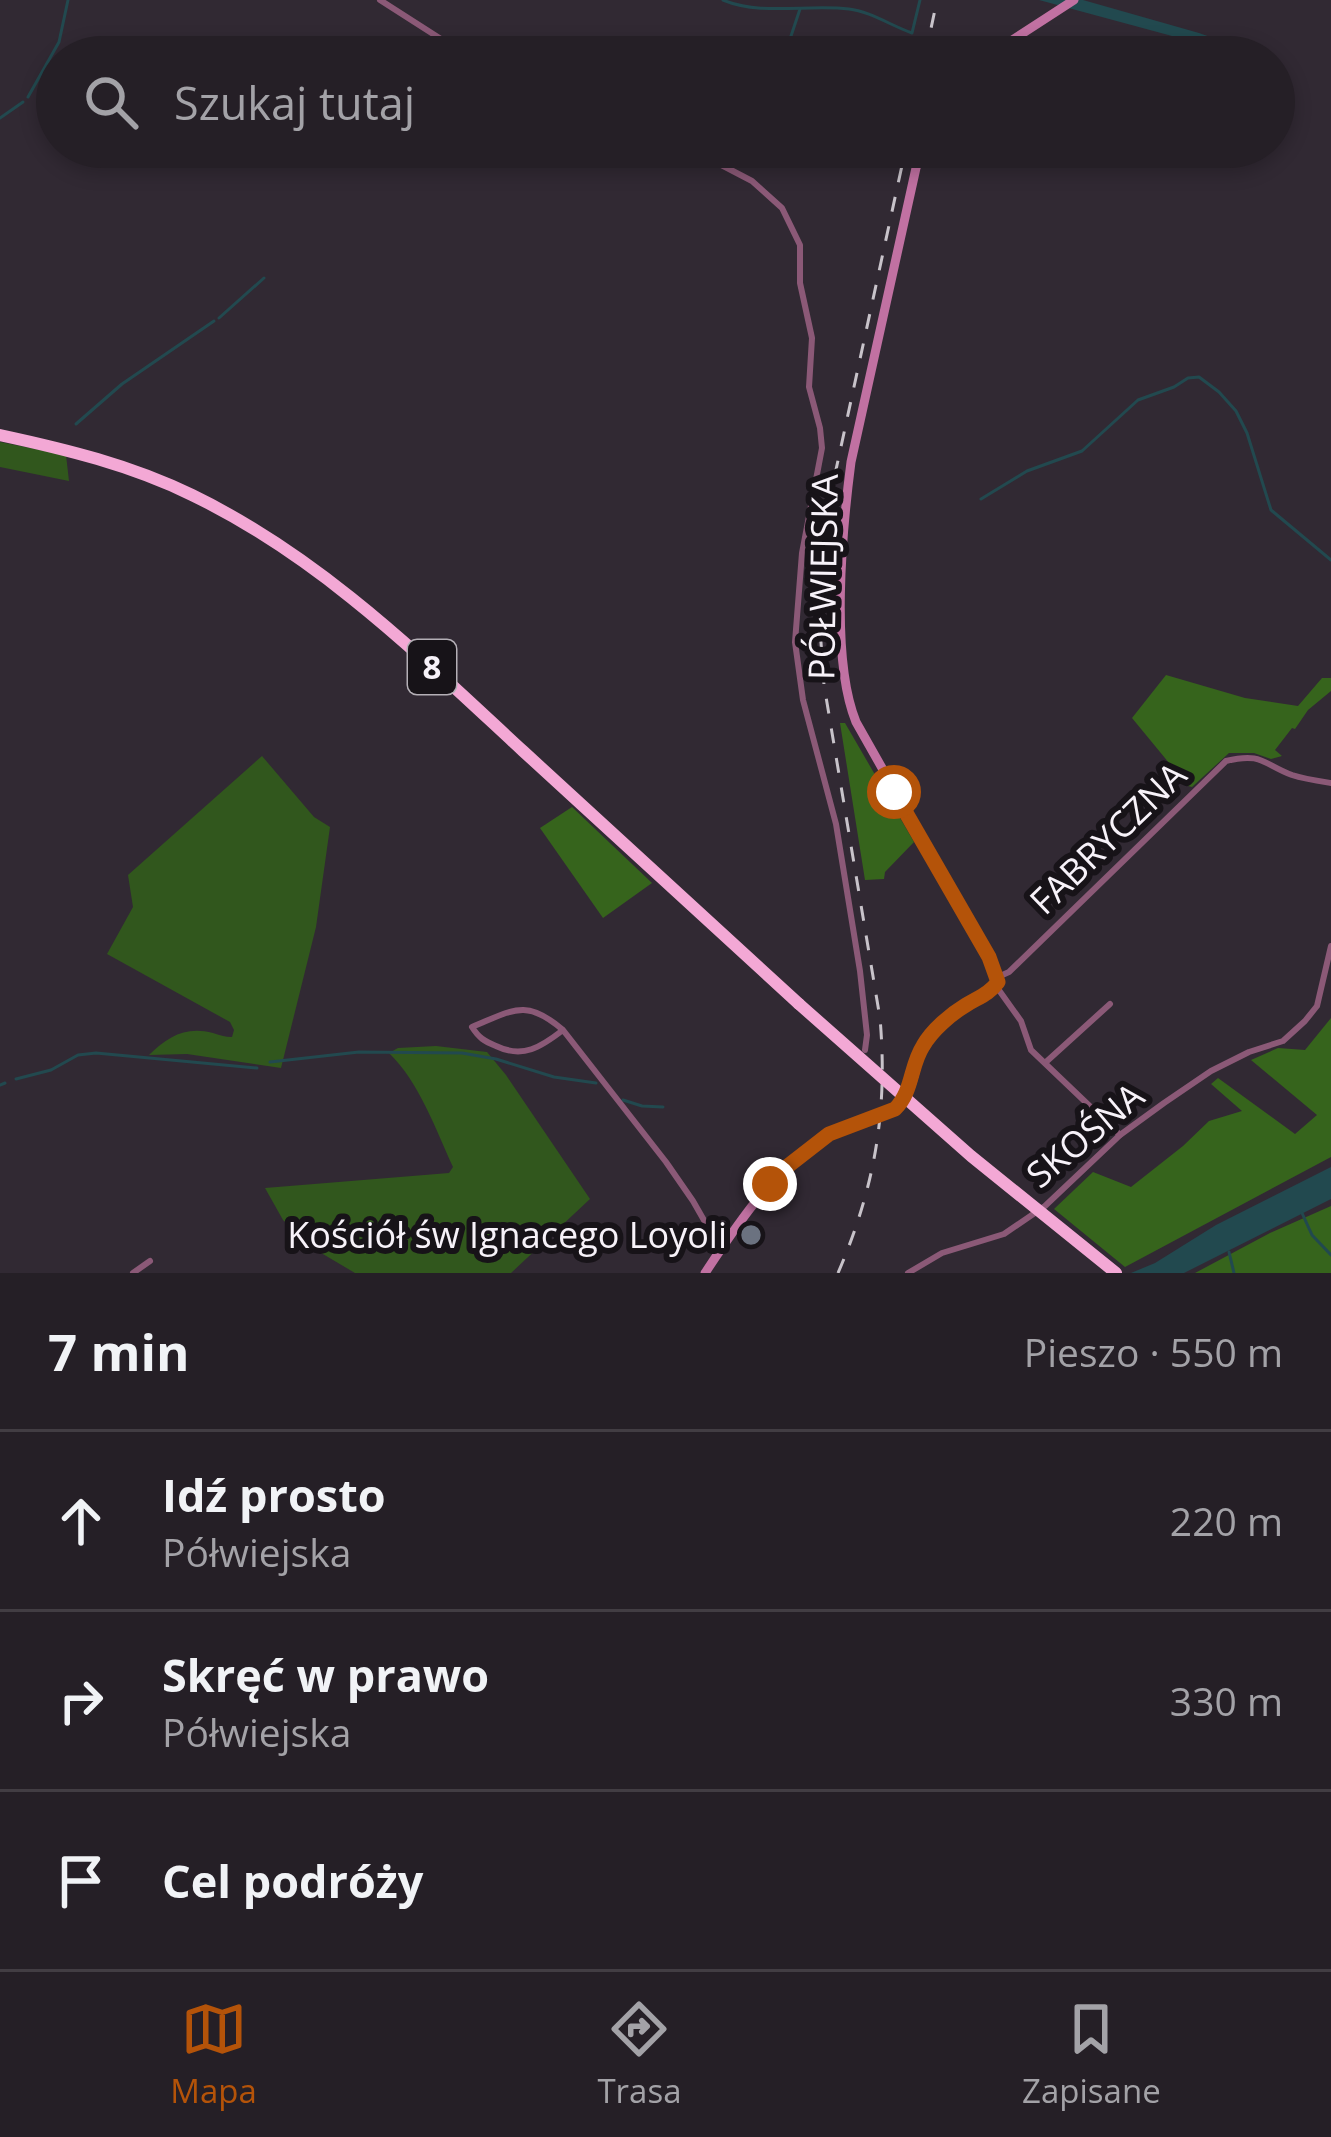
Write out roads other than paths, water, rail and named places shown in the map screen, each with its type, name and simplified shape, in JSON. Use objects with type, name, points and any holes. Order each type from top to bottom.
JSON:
[{"type":"highway","name":"8","points":[[0,435],[101,460],[170,485],[309,564],[404,641],[956,1144],[1116,1273]]},
{"type":"street","points":[[380,0],[436,36]]},
{"type":"street","points":[[1018,36],[1074,0]]},
{"type":"street","points":[[725,168],[752,182],[782,208],[800,245],[800,283],[812,338],[809,387],[821,448],[802,553],[795,642],[803,700],[836,824],[860,971],[866,1050]]},
{"type":"street","name":"PÓŁWIEJSKA","points":[[916,168],[851,462],[845,505],[843,656],[848,702],[856,722],[989,957],[997,981]]},
{"type":"street","name":"FABRYCZNA","points":[[997,981],[1226,761],[1261,759],[1290,775],[1331,783]]},
{"type":"street","name":"SKOŚNA","points":[[908,1273],[942,1253],[1004,1234],[1058,1194],[1120,1135],[1211,1071],[1283,1041],[1317,1006],[1331,946]]},
{"type":"street","points":[[706,1273],[784,1169],[829,1134],[888,1114],[900,1105],[928,1039],[997,981],[1021,1021],[1031,1050],[1120,1135]]},
{"type":"street","points":[[1046,1063],[1110,1004]]},
{"type":"street","points":[[563,1030],[523,1054],[478,1037],[472,1027],[524,1008],[546,1015],[563,1030],[667,1163],[721,1250]]},
{"type":"street","points":[[134,1273],[150,1262]]},
{"type":"water","points":[[1039,0],[1083,0],[1207,36],[1172,36]]},
{"type":"water","points":[[1331,1167],[1331,1199],[1184,1273],[1131,1273],[1216,1225]]},
{"type":"waterway","points":[[60,36],[68,0]]},
{"type":"waterway","points":[[723,0],[769,9],[857,10],[912,33],[920,0]]},
{"type":"waterway","points":[[791,36],[800,9]]},
{"type":"waterway","points":[[28,97],[36,83]]},
{"type":"waterway","points":[[0,118],[23,102]]},
{"type":"waterway","points":[[219,318],[264,278]]},
{"type":"waterway","points":[[76,424],[122,384],[214,321]]},
{"type":"waterway","points":[[981,499],[1027,471],[1082,451],[1138,400],[1199,377],[1236,411],[1271,510],[1331,560]]},
{"type":"waterway","points":[[270,1062],[359,1052],[462,1053],[596,1083]]},
{"type":"waterway","points":[[16,1079],[51,1070],[78,1055],[96,1053],[257,1068]]},
{"type":"waterway","points":[[0,1085],[5,1083]]},
{"type":"waterway","points":[[623,1100],[663,1107]]},
{"type":"waterway","points":[[1302,1213],[1312,1235],[1331,1255]]},
{"type":"waterway","points":[[1229,1252],[1234,1273]]},
{"type":"railway","points":[[929,36],[937,0]]},
{"type":"railway","points":[[838,1273],[870,1179],[880,1117],[882,1052],[824,685],[818,600],[829,502],[901,168]]},
{"type":"place","name":"Kościół św Ignacego Loyoli","points":[[751,1235]]}]
